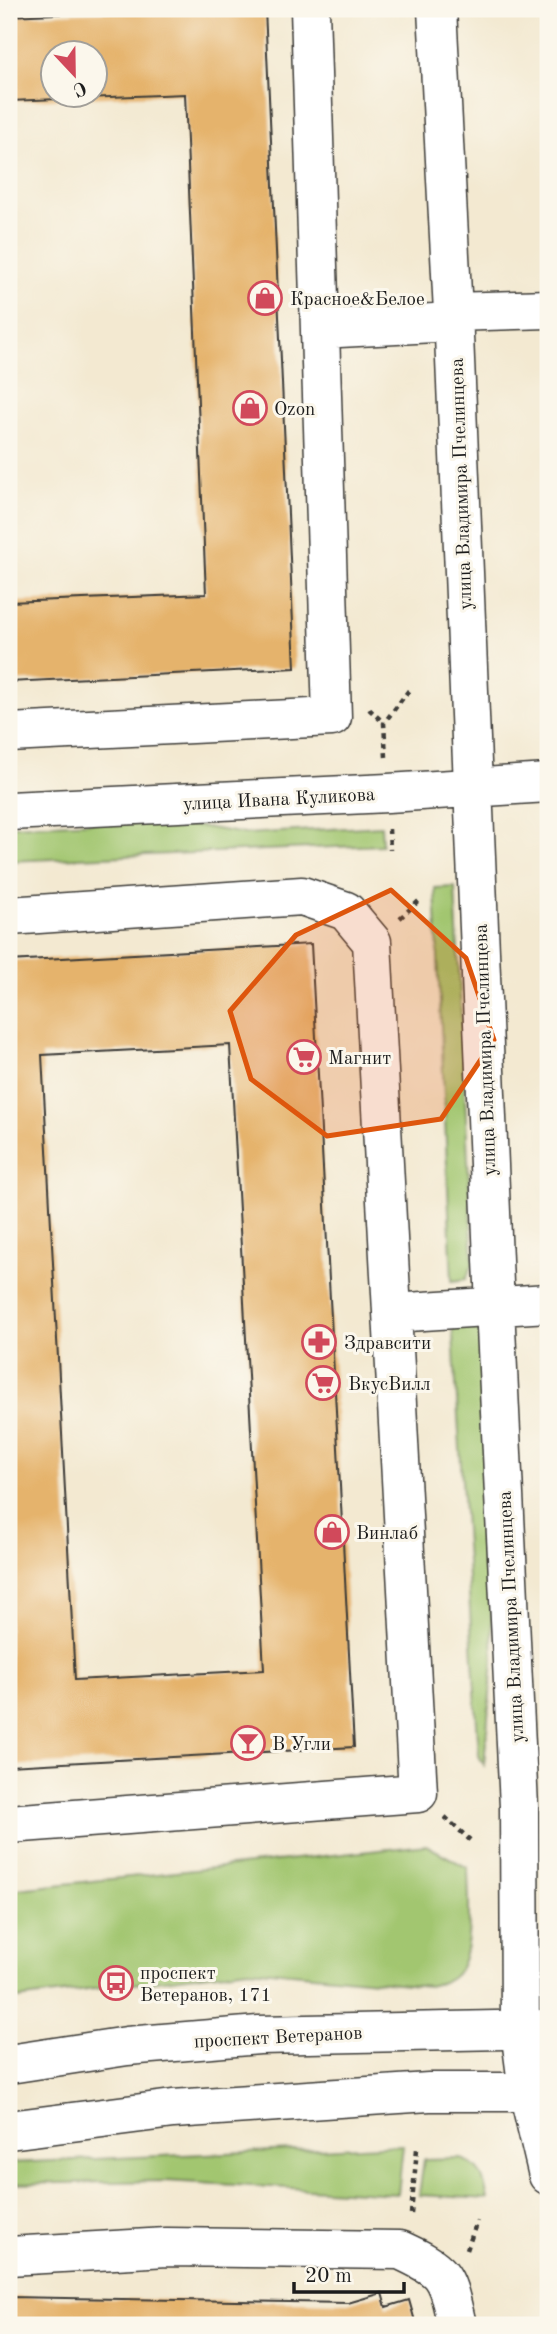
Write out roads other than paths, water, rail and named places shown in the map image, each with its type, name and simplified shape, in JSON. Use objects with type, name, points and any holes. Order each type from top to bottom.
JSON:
[{"type":"street","points":[[9,733],[332,717],[310,9]]},
{"type":"street","name":"улица Владимира Пчелинцева","points":[[437,9],[519,1807],[538,2092],[548,2175]]},
{"type":"street","points":[[320,329],[548,309]]},
{"type":"street","name":"улица Ивана Куликова","points":[[9,811],[548,783]]},
{"type":"street","points":[[9,916],[302,896],[346,911],[372,942],[418,1793],[9,1824]]},
{"type":"street","points":[[392,1313],[548,1303]]},
{"type":"street","name":"проспект Ветеранов","points":[[9,2064],[127,2046],[259,2035],[534,2029]]},
{"type":"street","points":[[9,2130],[173,2109],[429,2092],[538,2092]]},
{"type":"street","points":[[9,2256],[167,2247],[400,2250],[434,2266],[447,2285],[457,2325]]},
{"type":"place","name":"Красное&Белое","points":[[265,298]]},
{"type":"place","name":"Ozon","points":[[250,408]]},
{"type":"place","name":"Магнит","points":[[304,1057]]},
{"type":"place","name":"Здравсити","points":[[319,1342]]},
{"type":"place","name":"ВкусВилл","points":[[323,1383]]},
{"type":"place","name":"Винлаб","points":[[332,1532]]},
{"type":"place","name":"В Угли","points":[[248,1743]]},
{"type":"place","name":"проспект Ветеранов, 171","points":[[116,1983]]}]
